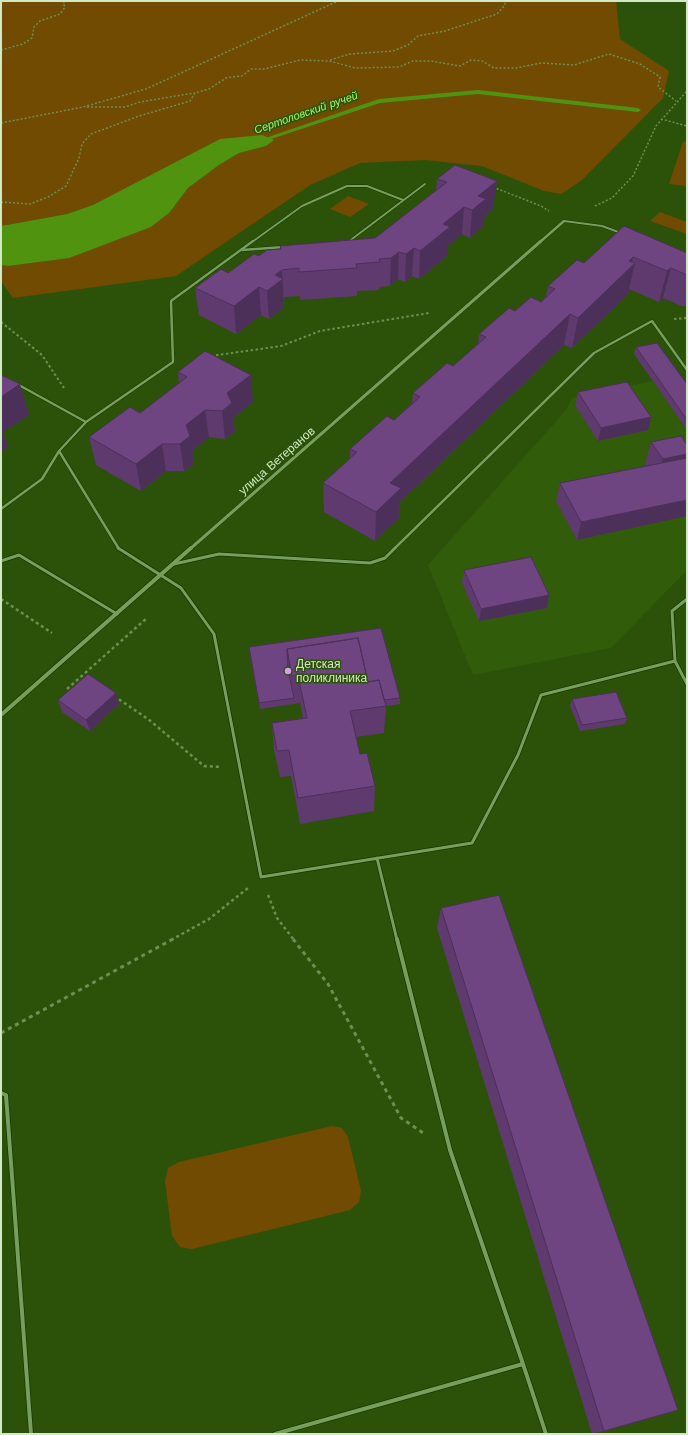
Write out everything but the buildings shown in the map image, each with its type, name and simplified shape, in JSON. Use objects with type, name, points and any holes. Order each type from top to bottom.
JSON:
[{"type":"street","name":"улица Ветеранов","points":[[1,714],[564,221]]},
{"type":"lane","points":[[340,242],[348,242],[425,184]]},
{"type":"lane","points":[[1,509],[42,479],[59,451],[86,422],[173,362],[171,301],[302,206],[348,186],[367,186],[403,200]]},
{"type":"lane","points":[[564,221],[602,226],[624,234]]},
{"type":"lane","points":[[242,250],[287,246]]},
{"type":"lane","points":[[174,564],[219,554],[370,563],[385,558],[594,353],[652,321],[687,370]]},
{"type":"lane","points":[[14,382],[86,422]]},
{"type":"lane","points":[[59,451],[117,548],[181,588],[214,634],[261,877],[472,843],[518,755],[541,696],[675,661]]},
{"type":"lane","points":[[1,561],[19,555],[117,614]]},
{"type":"lane","points":[[687,599],[672,611],[675,661],[687,684]]},
{"type":"lane","points":[[377,858],[450,1150],[546,1434]]},
{"type":"lane","points":[[1,1093],[6,1095],[32,1434]]},
{"type":"lane","points":[[275,1434],[523,1364]]},
{"type":"path","points":[[1,50],[23,44],[32,38],[34,27],[40,21],[60,14],[65,7],[63,3],[65,1]]},
{"type":"path","points":[[1,123],[83,107],[146,89],[338,1]]},
{"type":"path","points":[[329,61],[350,54],[393,51],[408,45],[418,36],[445,31],[497,14],[505,5],[505,1]]},
{"type":"path","points":[[83,107],[125,107],[140,102],[195,93],[209,89],[226,78],[242,76],[251,69],[265,69],[300,60],[329,61],[356,68],[399,67],[413,61],[431,61],[460,66],[471,60],[482,61],[494,68],[516,68],[541,63],[574,65],[609,54],[640,64],[660,76],[658,87],[676,101]]},
{"type":"path","points":[[493,187],[541,206],[564,221],[612,198],[633,176],[656,126],[676,101],[687,91]]},
{"type":"path","points":[[1,202],[30,204],[48,197],[66,186],[79,158],[82,144],[91,134],[139,116],[190,101],[195,93]]},
{"type":"path","points":[[661,119],[687,126]]},
{"type":"path","points":[[173,362],[281,346],[320,330],[433,313],[455,317]]},
{"type":"path","points":[[1,322],[42,355],[64,388]]},
{"type":"path","points":[[1,599],[52,633]]},
{"type":"path","points":[[67,689],[147,618]]},
{"type":"path","points":[[83,674],[90,678]]},
{"type":"path","points":[[109,692],[148,720],[204,766],[240,768]]},
{"type":"path","points":[[1,1033],[209,919],[261,877],[277,918],[328,984],[401,1118],[450,1150]]},
{"type":"shaded area","points":[[1,1],[616,1],[620,39],[669,71],[663,98],[582,180],[561,194],[544,191],[482,166],[425,160],[360,163],[310,185],[176,276],[13,298],[1,281],[1,265],[8,266],[170,212],[188,188],[219,165],[239,153],[266,146],[220,139],[94,205],[67,214],[1,226]]},
{"type":"shaded area","points":[[262,135],[274,140],[266,146],[239,153],[219,165],[188,188],[170,212],[151,227],[69,258],[8,266],[1,265],[1,226],[67,214],[93,205],[220,139]]},
{"type":"shaded area","points":[[687,141],[687,186],[669,184],[683,142]]},
{"type":"shaded area","points":[[348,196],[369,204],[350,217],[330,209]]},
{"type":"shaded area","points":[[660,212],[687,222],[687,234],[650,221]]},
{"type":"shaded area","points":[[653,381],[687,430],[687,570],[611,648],[473,675],[428,565],[566,410],[572,398]]},
{"type":"shaded area","points":[[332,1126],[342,1128],[348,1137],[361,1191],[359,1202],[350,1210],[192,1249],[180,1247],[172,1236],[165,1181],[168,1168],[179,1162]]},
{"type":"waterway","name":"Сертоловский ручей","points":[[257,142],[379,101],[478,92],[638,110]]},
{"type":"place","name":"Детская поликлиника","points":[[288,671]]}]
